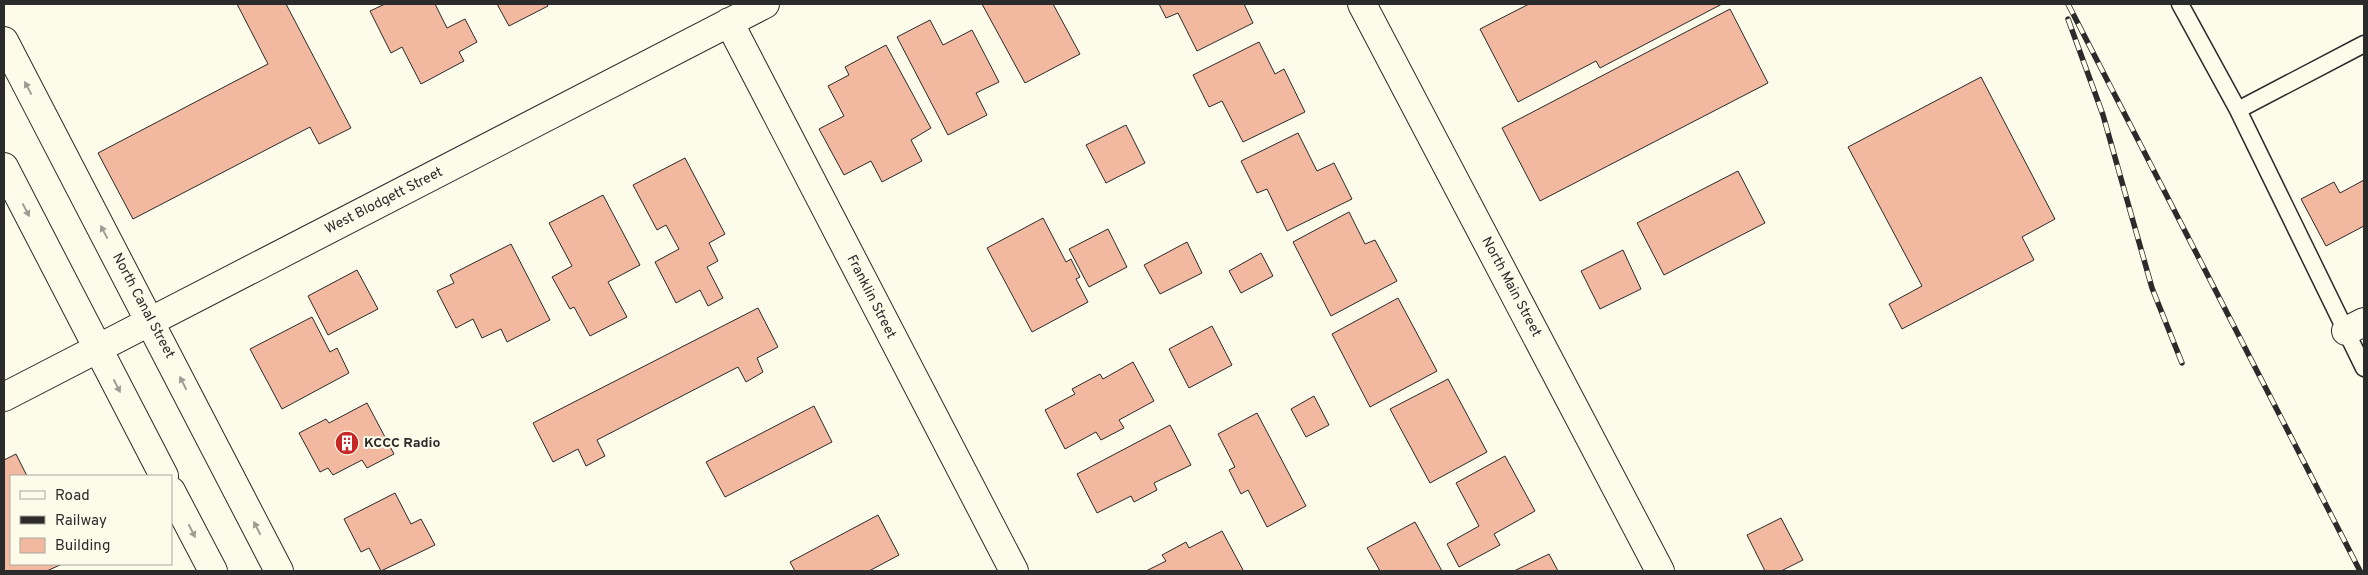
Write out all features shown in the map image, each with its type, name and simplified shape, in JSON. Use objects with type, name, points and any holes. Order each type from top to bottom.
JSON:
[{"type":"main road","name":"West Blodgett Street","points":[[4,397],[765,4]]},
{"type":"main road","name":"North Main Street","points":[[1362,4],[1660,571]]},
{"type":"main road","name":"Franklin Street","points":[[729,22],[1006,568]]},
{"type":"main road","name":"North Canal Street","points":[[4,41],[279,571]]},
{"type":"main road","points":[[4,167],[163,475]]},
{"type":"main road","points":[[172,493],[213,571]]},
{"type":"lane","points":[[2180,4],[2355,326],[2364,368]]},
{"type":"lane","points":[[2238,110],[2364,44]]},
{"type":"building","points":[[237,4],[286,4],[351,128],[319,144],[310,127],[133,219],[98,153],[268,64]]},
{"type":"building","points":[[385,4],[435,4],[447,28],[465,19],[477,42],[459,52],[464,61],[421,84],[402,47],[391,53],[370,11]]},
{"type":"building","points":[[497,4],[547,4],[548,6],[509,26]]},
{"type":"building","points":[[982,4],[1053,4],[1080,54],[1025,83]]},
{"type":"building","points":[[1159,4],[1244,4],[1253,23],[1197,51],[1178,13],[1166,18]]},
{"type":"building","points":[[1529,4],[1722,4],[1600,68],[1596,61],[1518,102],[1480,29]]},
{"type":"building","points":[[1730,9],[1768,83],[1540,201],[1502,128]]},
{"type":"building","points":[[930,20],[943,45],[972,30],[999,82],[976,93],[987,115],[948,135],[897,37]]},
{"type":"building","points":[[1259,42],[1275,74],[1284,69],[1305,112],[1243,142],[1222,101],[1209,107],[1193,75]]},
{"type":"building","points":[[886,45],[931,128],[911,140],[922,161],[882,182],[871,161],[844,175],[819,129],[844,116],[828,86],[849,75],[845,67]]},
{"type":"building","points":[[1981,77],[2055,219],[2022,237],[2034,260],[1902,329],[1889,304],[1922,286],[1848,147]]},
{"type":"building","points":[[1126,125],[1145,163],[1106,183],[1086,145]]},
{"type":"building","points":[[1298,133],[1317,171],[1334,163],[1352,199],[1287,231],[1267,189],[1257,193],[1241,161]]},
{"type":"building","points":[[685,158],[725,234],[709,243],[718,261],[707,267],[723,298],[708,306],[700,290],[676,303],[655,262],[679,249],[666,225],[657,230],[633,185]]},
{"type":"building","points":[[1738,171],[1765,223],[1664,275],[1637,223]]},
{"type":"building","points":[[2364,180],[2364,226],[2326,246],[2301,199],[2334,182],[2340,193]]},
{"type":"building","points":[[603,195],[640,265],[608,282],[627,317],[590,336],[574,307],[570,309],[552,277],[572,266],[549,223]]},
{"type":"building","points":[[1349,212],[1365,244],[1375,240],[1397,281],[1331,316],[1293,242]]},
{"type":"building","points":[[1043,218],[1066,262],[1071,259],[1080,277],[1076,279],[1088,302],[1032,332],[987,248]]},
{"type":"building","points":[[1108,229],[1127,267],[1089,287],[1069,249]]},
{"type":"building","points":[[1187,242],[1202,273],[1160,294],[1144,265]]},
{"type":"building","points":[[511,244],[550,320],[507,342],[501,329],[482,338],[473,319],[456,328],[437,291],[454,283],[450,275]]},
{"type":"building","points":[[1623,250],[1641,289],[1600,309],[1581,271]]},
{"type":"building","points":[[1261,253],[1273,276],[1241,293],[1229,271]]},
{"type":"building","points":[[357,270],[378,309],[328,335],[308,296]]},
{"type":"building","points":[[1398,298],[1437,371],[1370,407],[1332,334]]},
{"type":"building","points":[[758,308],[778,347],[757,358],[763,372],[746,382],[738,367],[597,440],[605,456],[586,466],[578,449],[553,462],[533,423]]},
{"type":"building","points":[[312,317],[330,352],[337,348],[349,373],[282,409],[250,349]]},
{"type":"building","points":[[1212,326],[1232,365],[1189,388],[1169,349]]},
{"type":"building","points":[[1133,362],[1154,401],[1119,420],[1124,428],[1101,440],[1096,432],[1065,449],[1045,410],[1075,394],[1072,389],[1100,374],[1103,379]]},
{"type":"building","points":[[1448,379],[1487,452],[1430,483],[1390,409]]},
{"type":"building","points":[[1314,396],[1329,425],[1306,437],[1291,409]]},
{"type":"building","name":"KCCC Radio","points":[[367,403],[394,454],[367,468],[362,460],[333,475],[328,468],[320,472],[299,433],[326,419],[329,423]]},
{"type":"building","points":[[814,406],[832,442],[725,497],[706,462]]},
{"type":"building","points":[[1257,413],[1306,506],[1267,527],[1248,490],[1241,494],[1229,470],[1235,467],[1218,434]]},
{"type":"building","points":[[1170,425],[1191,465],[1154,483],[1157,490],[1134,502],[1131,496],[1097,513],[1077,474]]},
{"type":"building","points":[[16,454],[26,475],[10,475],[10,565],[60,565],[47,571],[4,571],[4,460]]},
{"type":"building","points":[[1505,456],[1535,511],[1494,534],[1500,545],[1459,567],[1447,544],[1479,526],[1456,483]]},
{"type":"building","points":[[395,493],[411,524],[421,519],[435,545],[381,571],[369,548],[361,552],[344,519]]},
{"type":"building","points":[[878,515],[899,555],[869,571],[795,571],[790,562]]},
{"type":"building","points":[[1781,518],[1803,560],[1781,571],[1765,571],[1747,535]]},
{"type":"building","points":[[1415,522],[1442,571],[1380,571],[1367,548]]},
{"type":"building","points":[[1222,531],[1243,570],[1146,571],[1166,561],[1162,555],[1186,542],[1189,548]]},
{"type":"building","points":[[1549,554],[1558,571],[1514,571]]},
{"type":"railway","points":[[2068,4],[2360,571]]},
{"type":"railway","points":[[2068,19],[2103,115],[2152,288],[2182,363]]},
{"type":"place","name":"KCCC Radio","points":[[347,443]]}]
